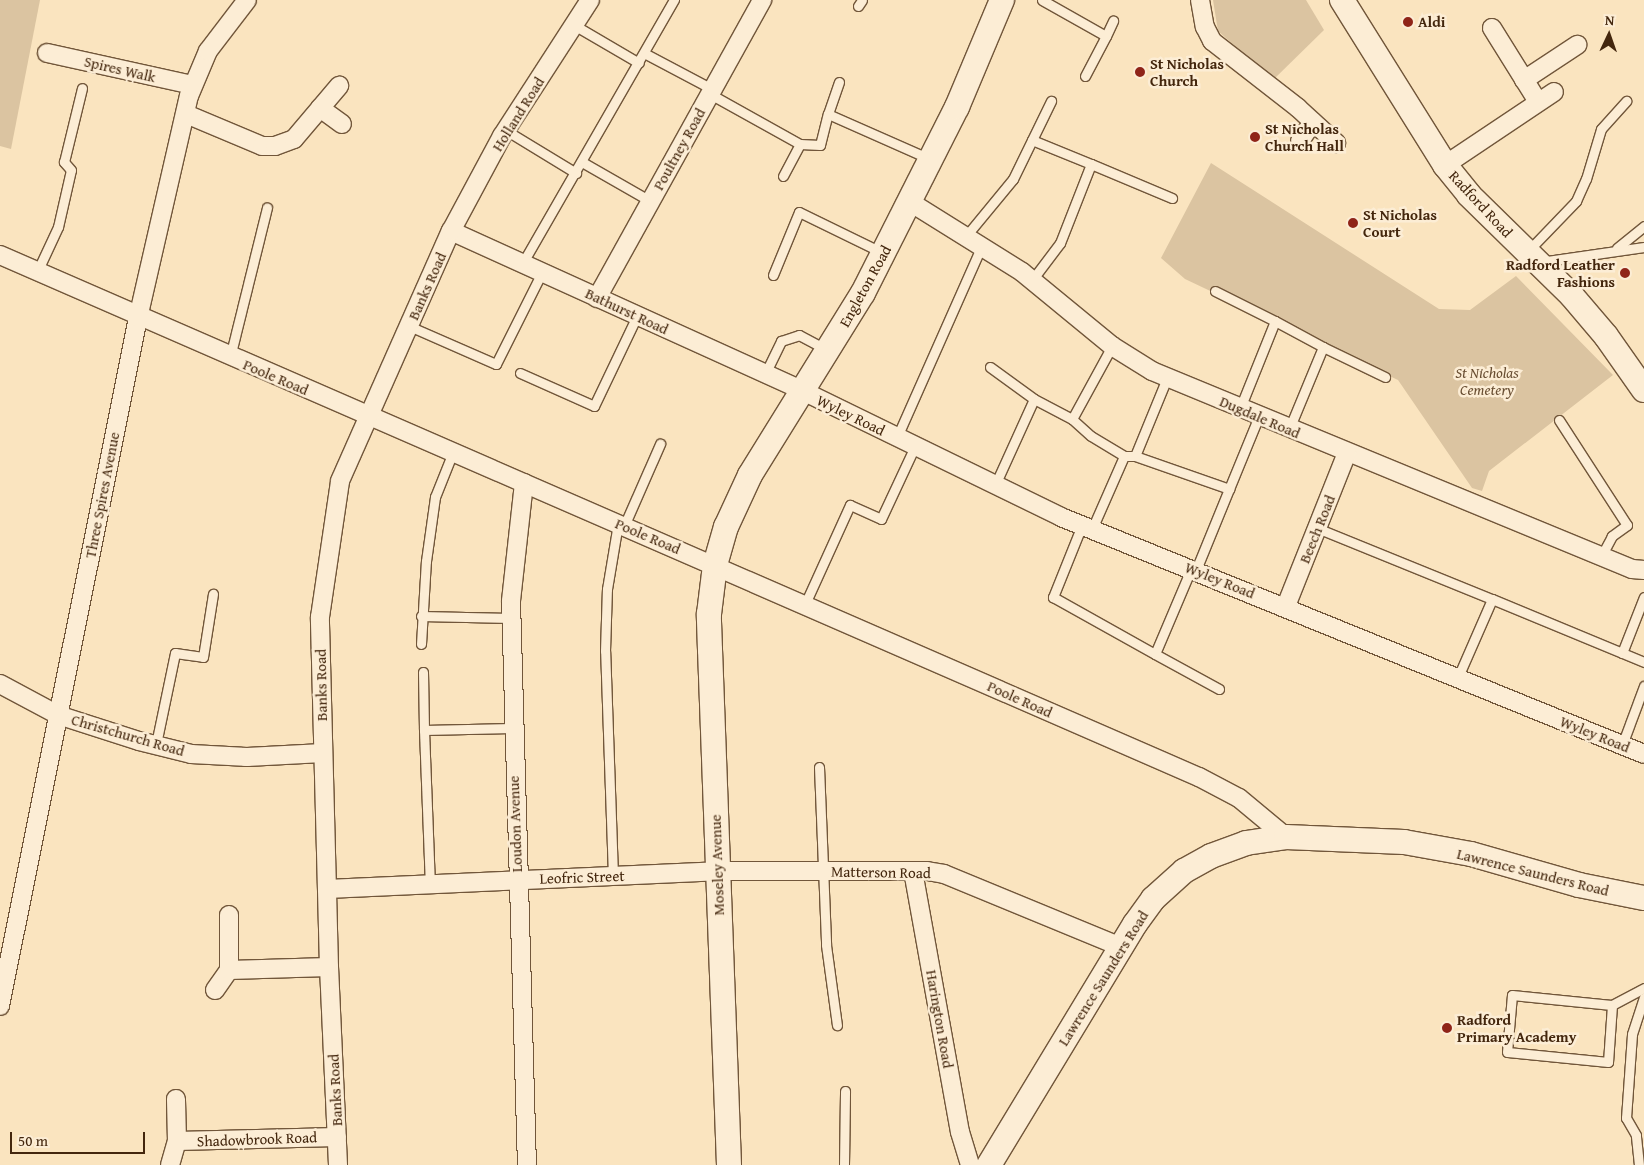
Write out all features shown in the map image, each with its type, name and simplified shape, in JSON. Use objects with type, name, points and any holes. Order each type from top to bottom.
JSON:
[{"type":"main road","name":"Engleton Road","points":[[715,565],[726,527],[750,475],[828,350],[883,253],[931,160],[1002,0]]},
{"type":"main road","name":"Radford Road","points":[[1342,0],[1445,165],[1470,195],[1532,257],[1606,336],[1644,390]]},
{"type":"main road","name":"Moseley Avenue","points":[[715,565],[709,614],[729,1165]]},
{"type":"main road","name":"Lawrence Saunders Road","points":[[988,1165],[1121,947],[1153,899],[1184,871],[1246,843],[1286,837],[1414,844],[1515,864],[1579,884],[1644,898]]},
{"type":"street","name":"Three Spires Avenue","points":[[0,1006],[6,936],[58,715],[138,318],[192,86],[208,51],[247,0]]},
{"type":"street","name":"Holland Road","points":[[451,231],[507,131],[590,0]]},
{"type":"street","name":"Poultney Road","points":[[597,298],[762,0]]},
{"type":"street","points":[[1200,0],[1205,27],[1212,42],[1313,122],[1336,143]]},
{"type":"street","points":[[1492,28],[1538,102]]},
{"type":"street","points":[[1524,80],[1577,45]]},
{"type":"street","name":"Spires Walk","points":[[47,52],[192,86]]},
{"type":"street","points":[[186,114],[262,146],[274,146],[294,139],[339,86]]},
{"type":"street","points":[[1445,165],[1554,92]]},
{"type":"street","points":[[320,108],[342,124]]},
{"type":"street","points":[[1300,140],[1313,122]]},
{"type":"street","name":"Dugdale Road","points":[[910,202],[982,245],[1032,280],[1112,346],[1167,378],[1601,557],[1632,569],[1644,570]]},
{"type":"street","name":"Bathurst Road","points":[[451,231],[803,391]]},
{"type":"street","name":"Banks Road","points":[[338,1165],[329,966],[320,617],[325,569],[340,482],[451,231]]},
{"type":"street","name":"Poole Road","points":[[0,255],[138,318],[715,565],[1199,777],[1239,798],[1286,837]]},
{"type":"street","name":"Wyley Road","points":[[803,391],[995,485],[1087,527],[1286,606],[1644,754]]},
{"type":"street","name":"Beech Road","points":[[1286,606],[1348,453]]},
{"type":"street","name":"Loudon Avenue","points":[[524,483],[513,560],[511,618],[512,728],[527,1165]]},
{"type":"street","name":"Christchurch Road","points":[[0,684],[58,715],[156,744],[220,757],[323,753]]},
{"type":"street","name":"Leofric Street","points":[[327,889],[718,871]]},
{"type":"street","name":"Matterson Road","points":[[718,871],[913,871],[944,874],[1121,947]]},
{"type":"street","name":"Harington Road","points":[[913,871],[960,1132],[970,1165]]},
{"type":"street","points":[[215,990],[229,970],[229,915]]},
{"type":"street","points":[[229,970],[329,966]]},
{"type":"street","name":"Shadowbrook Road","points":[[170,1165],[177,1141],[176,1099]]},
{"type":"street","name":"Shadowbrook Road","points":[[177,1141],[337,1137]]},
{"type":"lane","points":[[522,264],[674,0]]},
{"type":"lane","points":[[1042,0],[1106,36]]},
{"type":"lane","points":[[1085,76],[1113,21]]},
{"type":"lane","points":[[574,25],[639,63]]},
{"type":"lane","points":[[644,53],[800,144],[820,145],[839,82]]},
{"type":"lane","points":[[37,272],[58,228],[71,170],[64,162],[82,88]]},
{"type":"lane","points":[[1532,257],[1576,200],[1586,179],[1601,129],[1626,101]]},
{"type":"lane","points":[[966,236],[1013,179],[1051,102]]},
{"type":"lane","points":[[828,114],[931,160]]},
{"type":"lane","points":[[507,131],[576,173]]},
{"type":"lane","points":[[1032,140],[1172,198]]},
{"type":"lane","points":[[783,176],[800,144]]},
{"type":"lane","points":[[582,162],[650,201]]},
{"type":"lane","points":[[1032,280],[1060,243],[1091,164]]},
{"type":"lane","points":[[230,357],[267,207]]},
{"type":"lane","points":[[773,275],[799,212],[883,253]]},
{"type":"lane","points":[[1617,248],[1644,226]]},
{"type":"lane","points":[[897,437],[982,245]]},
{"type":"lane","points":[[1532,257],[1644,247]]},
{"type":"lane","points":[[409,326],[496,364],[542,272]]},
{"type":"lane","points":[[1215,291],[1385,377]]},
{"type":"lane","points":[[520,373],[594,406],[637,316]]},
{"type":"lane","points":[[1240,408],[1274,321]]},
{"type":"lane","points":[[765,374],[781,341],[799,335],[828,350]]},
{"type":"lane","points":[[1072,419],[1112,346]]},
{"type":"lane","points":[[1289,429],[1323,347]]},
{"type":"lane","points":[[990,367],[1034,399],[1072,419],[1090,436],[1124,456],[1134,456],[1229,489]]},
{"type":"lane","points":[[1134,456],[1167,378]]},
{"type":"lane","points":[[995,485],[1034,399]]},
{"type":"lane","points":[[1156,654],[1259,416]]},
{"type":"lane","points":[[1559,420],[1627,525],[1612,536],[1601,557]]},
{"type":"lane","points":[[613,876],[605,651],[607,589],[621,525],[660,444]]},
{"type":"lane","points":[[805,604],[850,505],[882,519],[915,446]]},
{"type":"lane","points":[[421,644],[421,616],[435,497],[453,452]]},
{"type":"lane","points":[[1124,456],[1053,597],[1218,690]]},
{"type":"lane","points":[[1317,528],[1644,662]]},
{"type":"lane","points":[[156,744],[175,653],[203,657],[213,594]]},
{"type":"lane","points":[[1622,653],[1644,597]]},
{"type":"lane","points":[[1458,677],[1492,599]]},
{"type":"lane","points":[[421,616],[511,618]]},
{"type":"lane","points":[[423,672],[430,884]]},
{"type":"lane","points":[[1622,745],[1644,686]]},
{"type":"lane","points":[[424,730],[512,728]]},
{"type":"lane","points":[[819,768],[826,945],[837,1025]]},
{"type":"lane","points":[[1612,1005],[1608,1062],[1507,1052],[1512,995],[1612,1005],[1644,988]]},
{"type":"lane","points":[[1640,1165],[1636,1136],[1626,1118],[1632,1034],[1644,998]]},
{"type":"lane","points":[[844,1165],[845,1091]]},
{"type":"green space","points":[[0,0],[40,0],[11,149],[0,146]]},
{"type":"green space","points":[[1213,0],[1306,0],[1324,30],[1273,80],[1218,31]]},
{"type":"green space","name":"St Nicholas Cemetery","points":[[1211,163],[1439,309],[1470,310],[1516,276],[1613,375],[1489,471],[1482,491],[1472,488],[1398,380],[1185,279],[1161,258]]},
{"type":"place","name":"Aldi","points":[[1408,22]]},
{"type":"place","name":"St Nicholas Church","points":[[1140,72]]},
{"type":"place","name":"St Nicholas Church Hall","points":[[1255,137]]},
{"type":"place","name":"St Nicholas Court","points":[[1353,223]]},
{"type":"place","name":"Radford Leather Fashions","points":[[1625,273]]},
{"type":"place","name":"Radford Primary Academy","points":[[1447,1028]]}]
